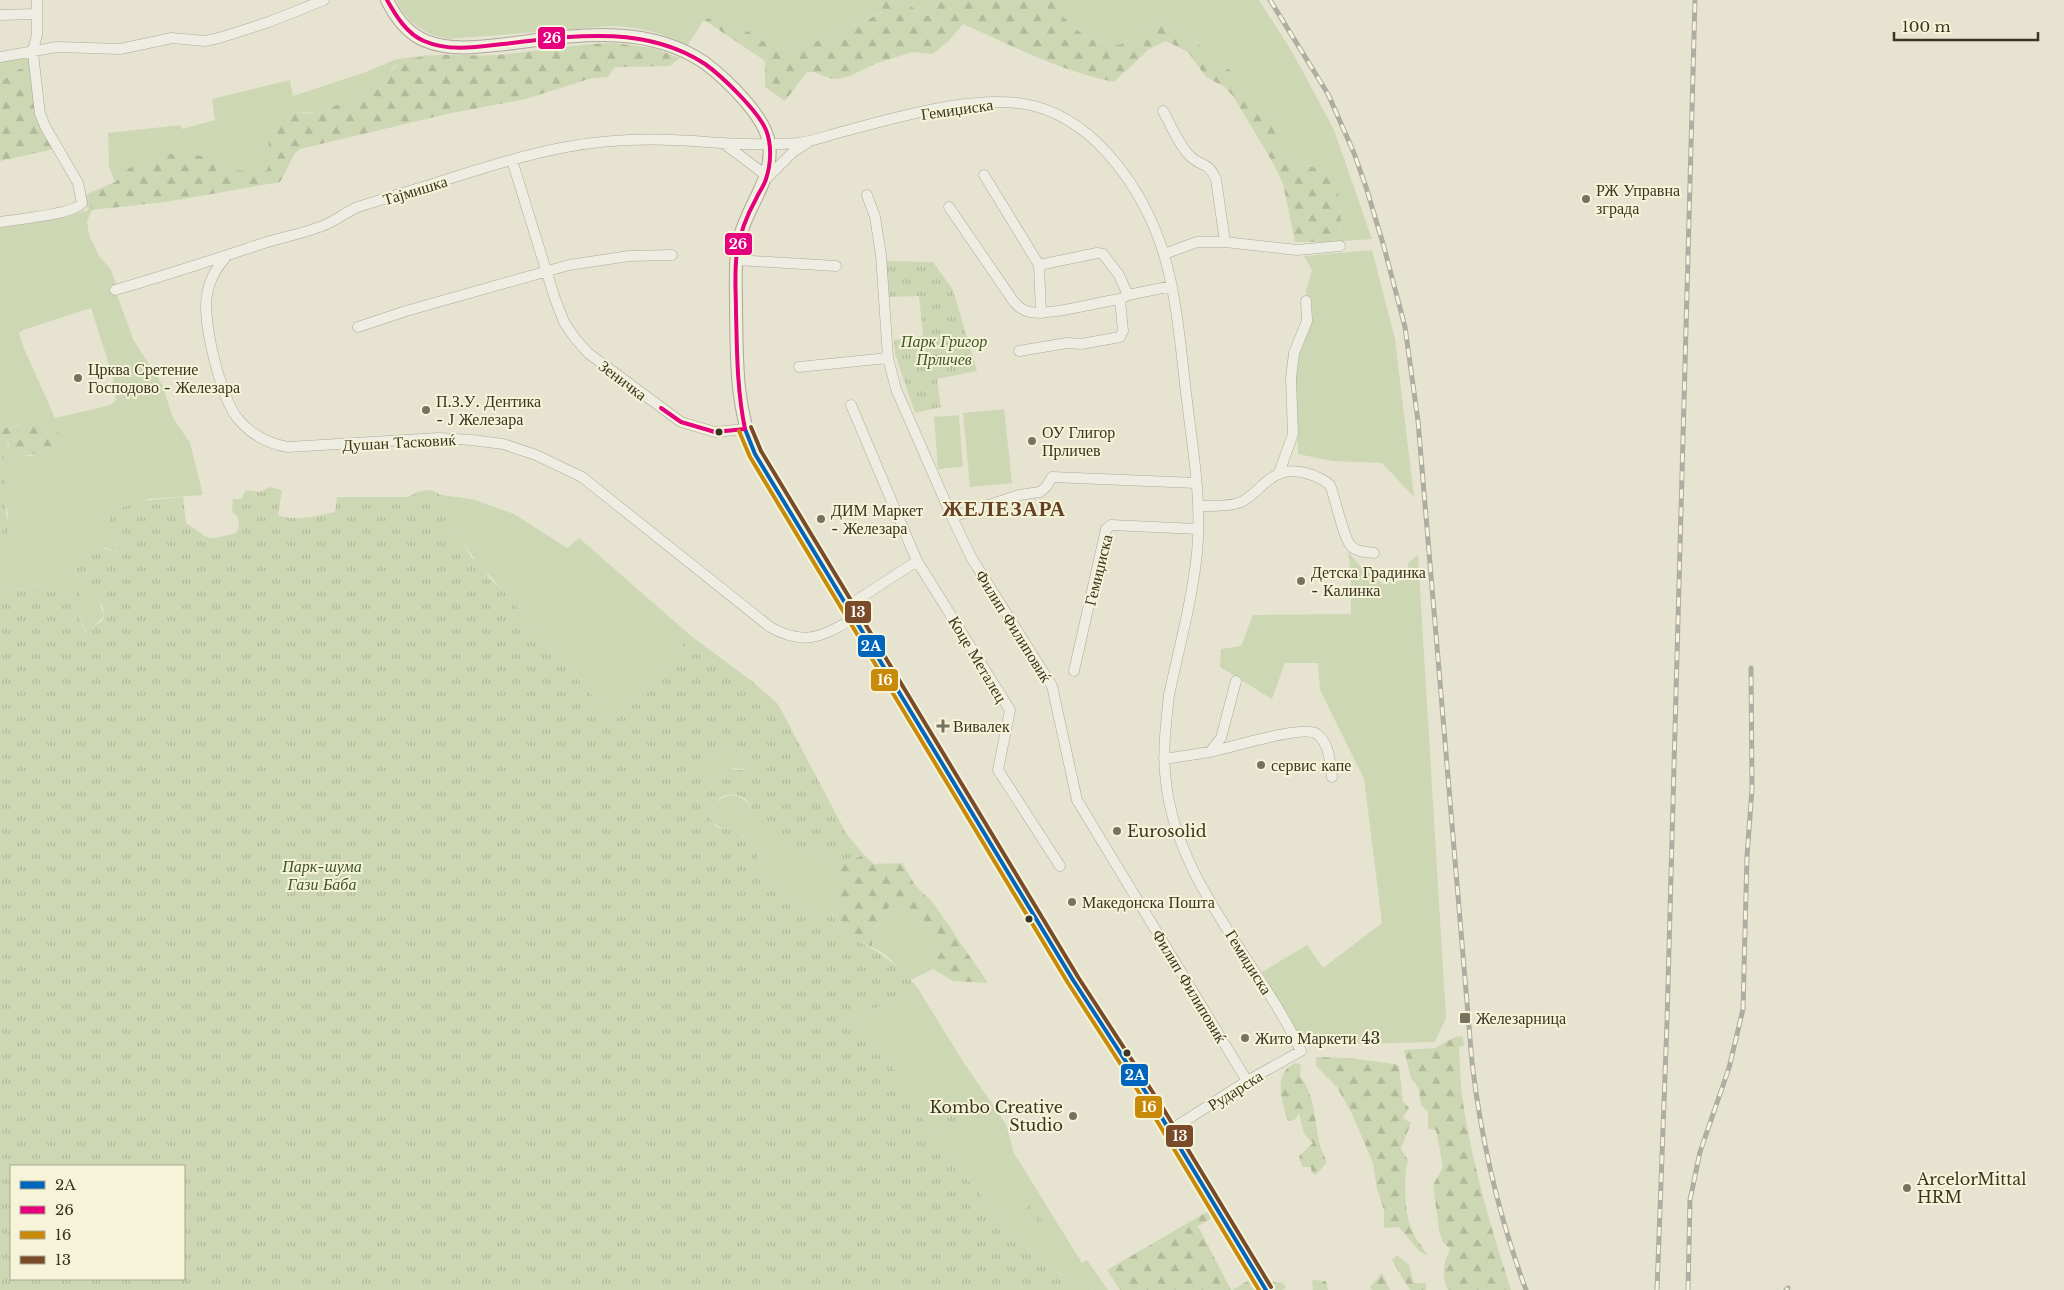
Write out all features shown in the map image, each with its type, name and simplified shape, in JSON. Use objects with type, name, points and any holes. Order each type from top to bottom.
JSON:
[{"type":"street","points":[[0,222],[66,211],[78,208],[82,203],[76,178],[46,128],[40,114],[33,50],[38,35],[37,0]]},
{"type":"street","points":[[0,57],[57,47],[120,49],[172,38],[205,40],[219,38],[269,22],[324,0]]},
{"type":"street","points":[[386,0],[402,23],[416,36],[425,41],[441,45],[488,46],[554,38],[615,35],[661,43],[683,51],[703,62],[727,81],[746,102],[764,128],[770,144],[766,178]]},
{"type":"street","points":[[0,15],[36,14]]},
{"type":"street","name":"Гемиџиска","points":[[770,144],[810,141],[840,132],[971,104],[996,102],[1034,106],[1068,120],[1103,147],[1122,172],[1142,204],[1164,254],[1172,286],[1198,506],[1198,529],[1193,579],[1169,695],[1164,759],[1171,813],[1195,876],[1255,972],[1301,1051]]},
{"type":"street","points":[[1163,111],[1191,158],[1207,165],[1212,170],[1216,179],[1225,242]]},
{"type":"street","name":"Тајмишка","points":[[115,290],[226,257],[259,244],[325,226],[353,209],[512,160],[568,146],[615,140],[694,141],[725,145],[770,144]]},
{"type":"street","points":[[810,141],[792,152],[766,178],[753,203],[741,234],[736,260],[736,361],[738,388],[745,429],[755,454],[1063,962],[1266,1290]]},
{"type":"street","name":"Тајмишка","points":[[725,145],[766,178]]},
{"type":"street","name":"Зеничка","points":[[512,160],[548,271],[554,296],[564,322],[574,337],[588,353],[681,422],[715,432],[745,429]]},
{"type":"street","points":[[984,175],[1039,265],[1041,313]]},
{"type":"street","name":"Филип Филиповиќ","points":[[867,195],[875,217],[881,255],[888,358],[896,389],[971,557],[1052,686],[1078,800],[1247,1081]]},
{"type":"street","points":[[949,207],[1014,302],[1024,310],[1041,313],[1172,286]]},
{"type":"street","points":[[1164,254],[1197,242],[1225,242],[1297,250],[1340,246]]},
{"type":"street","points":[[1019,351],[1120,337],[1123,331],[1124,297],[1119,274],[1104,254],[1097,253],[1039,265]]},
{"type":"street","points":[[358,328],[406,311],[548,271],[597,260],[629,256],[672,255]]},
{"type":"street","name":"Душан Тасковиќ","points":[[226,257],[218,266],[207,295],[208,330],[219,374],[232,411],[245,426],[259,436],[277,445],[288,447],[439,438],[503,444],[536,455],[582,477],[770,627],[786,636],[803,639],[813,637],[855,618]]},
{"type":"street","points":[[736,260],[836,266]]},
{"type":"street","points":[[1198,506],[1240,503],[1279,474],[1293,434],[1292,378],[1294,353],[1307,321],[1306,301]]},
{"type":"street","points":[[799,367],[888,358]]},
{"type":"street","name":"Коце Металец","points":[[851,405],[917,561],[1010,710],[998,770],[1060,866]]},
{"type":"street","points":[[1279,474],[1302,473],[1324,480],[1330,485],[1346,538],[1352,548],[1374,553]]},
{"type":"street","points":[[952,517],[1019,495],[1040,492],[1046,487],[1052,477],[1196,483]]},
{"type":"street","name":"Гемиџиска","points":[[1074,671],[1106,529],[1111,525],[1198,529]]},
{"type":"street","points":[[848,606],[917,561]]},
{"type":"street","points":[[1210,752],[1221,738],[1236,681]]},
{"type":"street","points":[[1164,759],[1210,752],[1288,733],[1306,731],[1315,733],[1321,738],[1328,751],[1332,777]]},
{"type":"street","name":"Рударска","points":[[1169,1131],[1247,1081],[1301,1051]]},
{"type":"green space","points":[[396,0],[874,0],[884,11],[845,30],[807,45],[783,50],[772,47],[751,33],[732,25],[724,25],[709,18],[704,20],[687,46],[652,32],[613,26],[449,39],[424,31],[417,26],[405,15]]},
{"type":"green space","points":[[874,0],[905,0],[922,16],[930,16],[935,11],[939,0],[1056,0],[1065,18],[1081,33],[1096,40],[1120,45],[1162,19],[1196,40],[1210,61],[1225,66],[1235,75],[1243,87],[1254,113],[1276,115],[1276,146],[1294,162],[1323,170],[1338,190],[1341,222],[1339,235],[1332,242],[1295,242],[1283,184],[1273,163],[1233,96],[1225,87],[1206,77],[1188,52],[1166,41],[1149,49],[1114,82],[1056,65],[963,24],[948,42],[932,54],[913,52],[877,63],[850,76],[838,79],[829,78],[814,72],[807,72],[785,101],[765,87],[765,61],[704,20],[709,18],[724,25],[732,25],[751,33],[772,47],[783,50],[807,45],[883,12]]},
{"type":"green space","points":[[905,0],[939,0],[935,11],[930,16],[922,16]]},
{"type":"green space","points":[[1056,0],[1259,0],[1293,53],[1334,130],[1372,239],[1332,242],[1339,235],[1341,222],[1338,190],[1323,170],[1294,162],[1276,146],[1276,115],[1254,113],[1239,81],[1223,65],[1210,61],[1196,40],[1162,19],[1120,45],[1096,40],[1081,33],[1070,24],[1061,12]]},
{"type":"green space","points":[[613,43],[653,48],[680,58],[670,66],[615,67],[608,77],[589,79],[526,99],[447,114],[300,149],[295,153],[280,182],[165,202],[92,210],[87,194],[115,182],[128,169],[140,161],[167,154],[188,154],[216,158],[228,169],[252,172],[266,171],[268,168],[270,133],[278,118],[285,114],[312,113],[327,104],[334,106],[341,104],[346,97],[358,108],[366,99],[368,86],[384,83],[394,68],[415,58],[438,55],[495,55]]},
{"type":"green space","points":[[33,50],[38,105],[29,90],[23,69],[19,69],[0,82],[0,57]]},
{"type":"green space","points":[[435,54],[406,61],[393,67],[384,83],[368,86],[366,99],[358,108],[350,102],[334,106],[327,104],[319,112],[291,113],[269,138],[268,168],[266,171],[254,173],[234,171],[220,161],[128,169],[115,182],[109,167],[108,133],[181,125],[182,129],[215,120],[212,99],[290,80],[293,96],[363,73],[397,59]]},
{"type":"green space","points":[[19,69],[23,69],[34,99],[59,148],[0,161],[0,82]]},
{"type":"green space","points":[[84,194],[87,194],[92,210],[87,221],[89,235],[99,256],[111,270],[118,289],[115,290],[134,341],[162,384],[173,418],[190,443],[203,495],[149,499],[119,508],[113,543],[118,547],[118,552],[106,548],[86,552],[75,574],[98,599],[104,616],[94,626],[91,634],[87,634],[78,614],[80,608],[49,589],[37,585],[26,589],[0,586],[0,541],[7,535],[8,514],[4,499],[6,458],[0,454],[0,438],[7,439],[8,446],[26,456],[31,456],[42,450],[63,447],[57,430],[45,425],[33,422],[9,429],[0,424],[0,227],[71,215],[88,210]],"holes":[[[91,308],[112,374],[116,400],[112,404],[55,418],[19,333],[23,330]]]},
{"type":"green space","points":[[1372,250],[1395,339],[1414,497],[1382,463],[1332,461],[1298,454],[1295,385],[1297,359],[1310,326],[1306,290],[1312,270],[1304,256]]},
{"type":"green space","name":"Парк Григор Прличев","points":[[886,261],[933,262],[953,290],[977,371],[937,379],[941,407],[915,413],[895,354],[894,340],[923,336],[919,296],[889,297]]},
{"type":"green space","points":[[1004,409],[1012,483],[970,487],[963,413]]},
{"type":"green space","points":[[959,415],[963,467],[938,469],[934,417]]},
{"type":"green space","points":[[26,419],[27,422],[42,420],[55,425],[63,443],[62,450],[52,454],[42,450],[27,455],[11,451],[7,439],[0,438],[0,424],[9,429]]},
{"type":"green space","points":[[0,454],[6,458],[7,463],[5,503],[8,535],[0,541]]},
{"type":"green space","name":"Парк-шума Гази Баба","points":[[270,487],[282,490],[278,515],[292,518],[314,517],[335,512],[337,497],[408,497],[420,491],[431,490],[441,495],[453,518],[450,534],[462,541],[472,558],[479,561],[490,579],[501,588],[614,722],[691,636],[753,682],[778,704],[846,833],[864,855],[837,865],[822,856],[790,845],[775,837],[758,824],[749,803],[736,795],[726,795],[718,800],[709,817],[719,828],[738,829],[749,846],[757,844],[759,851],[757,858],[764,877],[778,885],[785,899],[819,914],[832,913],[841,933],[863,943],[892,962],[917,987],[873,1010],[862,1006],[851,1017],[890,1063],[916,1110],[958,1167],[1020,1242],[1052,1270],[1094,1290],[0,1290],[0,586],[26,589],[42,584],[49,589],[57,587],[79,590],[81,598],[80,620],[87,634],[91,634],[94,626],[103,620],[104,612],[97,599],[80,581],[74,568],[84,554],[92,548],[102,548],[118,552],[118,547],[114,543],[109,530],[112,511],[139,501],[183,497],[186,523],[205,536],[213,538],[236,533],[239,527],[238,517],[232,512],[233,499],[241,499],[246,490],[260,492]],"holes":[[[732,743],[745,755],[752,771],[721,768],[719,777],[711,781],[704,772],[713,758],[727,749]]]},
{"type":"green space","points":[[441,495],[472,499],[514,514],[567,548],[579,538],[691,636],[614,722],[475,560],[462,541],[450,534],[451,519]]},
{"type":"green space","points":[[1348,552],[1361,567],[1383,584],[1409,579],[1408,563],[1418,555],[1446,1018],[1435,1042],[1305,1045],[1262,972],[1307,945],[1323,968],[1382,923],[1364,779],[1320,690],[1318,663],[1285,663],[1272,699],[1220,667],[1221,649],[1241,646],[1253,615],[1351,614],[1351,575]]},
{"type":"green space","points":[[732,743],[745,756],[752,771],[734,768],[711,781],[704,772],[713,758],[727,749]]},
{"type":"green space","points":[[733,795],[746,801],[756,821],[776,837],[821,856],[837,865],[842,886],[839,903],[832,913],[819,914],[785,899],[778,885],[764,877],[757,858],[759,851],[749,846],[742,834],[723,829],[712,821],[709,817],[715,804],[724,797]]},
{"type":"green space","points":[[864,855],[874,864],[902,863],[915,885],[934,904],[988,983],[953,981],[933,969],[933,963],[942,951],[932,926],[909,920],[902,909],[894,903],[889,906],[887,918],[875,930],[872,947],[841,933],[832,913],[839,903],[842,886],[837,865]]},
{"type":"green space","points":[[894,903],[902,909],[909,920],[932,926],[942,951],[933,963],[933,969],[911,980],[886,955],[872,947],[875,930],[887,918],[889,906]]},
{"type":"green space","points":[[917,987],[962,1060],[1006,1124],[1014,1153],[1082,1263],[1087,1260],[1108,1290],[1094,1290],[1052,1270],[1020,1242],[958,1167],[916,1110],[890,1063],[851,1017],[862,1005],[873,1010]]},
{"type":"green space","points":[[1463,1036],[1464,1046],[1459,1047],[1461,1089],[1465,1114],[1488,1216],[1511,1290],[1448,1290],[1444,1279],[1444,1265],[1450,1249],[1443,1242],[1439,1230],[1433,1185],[1443,1167],[1436,1130],[1428,1129],[1428,1111],[1421,1106],[1419,1089],[1411,1078],[1404,1050],[1435,1048],[1455,1037]]},
{"type":"green space","points":[[1316,1057],[1349,1058],[1399,1066],[1403,1101],[1409,1108],[1403,1118],[1411,1123],[1401,1149],[1408,1160],[1405,1183],[1407,1211],[1410,1226],[1428,1256],[1419,1251],[1399,1227],[1384,1228],[1384,1210],[1377,1189],[1373,1163],[1352,1114],[1337,1087],[1316,1066]]},
{"type":"green space","points":[[1295,1063],[1301,1065],[1300,1076],[1311,1097],[1319,1143],[1327,1162],[1316,1175],[1312,1173],[1311,1167],[1302,1167],[1299,1156],[1313,1143],[1304,1134],[1299,1113],[1295,1120],[1288,1121],[1283,1105],[1281,1081],[1283,1074]]},
{"type":"green space","points":[[949,1107],[959,1125],[947,1132],[937,1114]]},
{"type":"green space","points":[[1029,1205],[1047,1227],[1036,1235],[1019,1214]]},
{"type":"green space","points":[[1210,1210],[1214,1217],[1198,1226],[1231,1290],[1120,1290],[1107,1270]]},
{"type":"green space","points":[[1397,1255],[1409,1265],[1414,1283],[1426,1283],[1426,1290],[1410,1290],[1392,1260]]},
{"type":"green space","points":[[1382,1273],[1390,1290],[1372,1290],[1370,1287]]},
{"type":"green space","points":[[1249,1280],[1255,1290],[1233,1290]]},
{"type":"green space","points":[[1268,1280],[1283,1283],[1286,1288],[1270,1290]]},
{"type":"green space","points":[[1312,1280],[1326,1281],[1328,1290],[1313,1290]]},
{"type":"railway","points":[[1270,0],[1328,94],[1354,153],[1384,247],[1405,327],[1418,421],[1472,1062],[1480,1120],[1492,1178],[1507,1234],[1526,1290]]},
{"type":"railway","points":[[1657,1290],[1667,1022],[1695,0]]},
{"type":"railway","points":[[1688,1290],[1690,1200],[1700,1152],[1729,1068],[1743,1009],[1747,856],[1752,789],[1751,668]]},
{"type":"transit line","name":"26","points":[[387,0],[398,18],[412,34],[424,41],[443,47],[474,47],[581,36],[632,38],[657,43],[682,51],[705,64],[730,85],[748,104],[766,130],[770,154],[766,179],[744,224],[736,260],[738,371],[745,429]]},
{"type":"transit line","name":"26","points":[[661,408],[681,422],[715,432],[745,429]]},
{"type":"transit line","name":"13","points":[[751,427],[761,451],[1078,977],[1161,1105],[1271,1287]]},
{"type":"transit line","name":"2A","points":[[745,429],[755,454],[1073,980],[1156,1108],[1266,1290]]},
{"type":"transit line","name":"16","points":[[739,431],[750,457],[1068,983],[1151,1111],[1259,1290]]},
{"type":"place","name":"РЖ Управна зграда","points":[[1586,199]]},
{"type":"place","name":"Црква Сретение Господово - Железара","points":[[78,378]]},
{"type":"place","name":"П.З.У. Дентика - Ј Железара","points":[[426,410]]},
{"type":"place","name":"ОУ Глигор Прличев","points":[[1032,441]]},
{"type":"place","name":"ДИМ Маркет - Железара","points":[[821,519]]},
{"type":"place","name":"Детска Градинка - Калинка","points":[[1301,581]]},
{"type":"place","name":"Вивалек","points":[[943,726]]},
{"type":"place","name":"сервис капе","points":[[1261,765]]},
{"type":"place","name":"Eurosolid","points":[[1117,831]]},
{"type":"place","name":"Македонска Пошта","points":[[1072,902]]},
{"type":"place","name":"Железарница","points":[[1465,1018]]},
{"type":"place","name":"Жито Маркети 43","points":[[1245,1038]]},
{"type":"place","name":"Kombo Creative Studio","points":[[1073,1116]]},
{"type":"place","name":"ArcelorMittal HRM","points":[[1907,1188]]},
{"type":"district","name":"ЖЕЛЕЗАРА","points":[[1004,509]]}]
